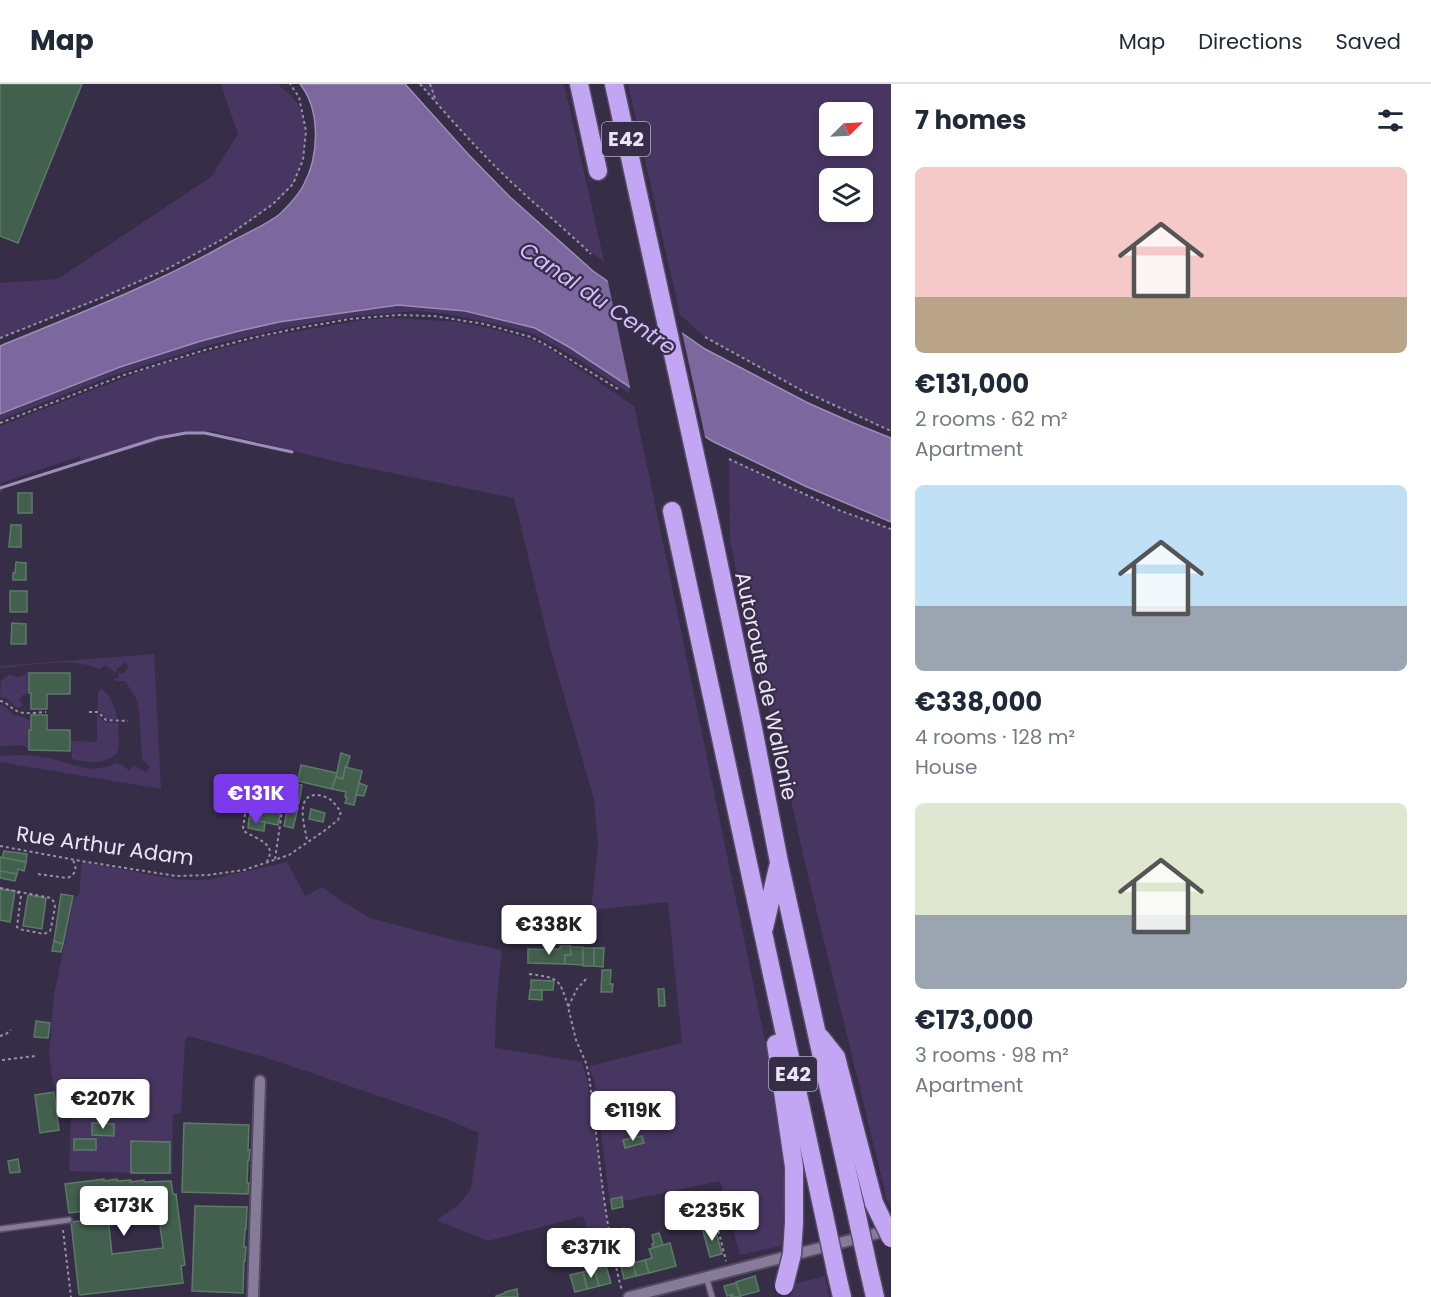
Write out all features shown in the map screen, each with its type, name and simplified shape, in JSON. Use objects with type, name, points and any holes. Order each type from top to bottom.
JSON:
[{"type":"highway","name":"E42","points":[[579,84],[598,171]]},
{"type":"highway","name":"Autoroute de Wallonie","points":[[614,84],[712,532],[779,862],[875,1297]]},
{"type":"highway","name":"E42","points":[[672,511],[842,1297]]},
{"type":"highway","points":[[779,862],[763,933],[777,1053],[794,1167],[792,1254],[783,1291]]},
{"type":"highway","points":[[818,1033],[836,1057],[874,1203],[891,1238]]},
{"type":"street","points":[[253,1297],[260,1081]]},
{"type":"street","points":[[629,1297],[891,1229]]},
{"type":"lane","points":[[0,1229],[69,1220]]},
{"type":"lane","points":[[706,1276],[712,1297]]},
{"type":"path","points":[[0,338],[101,298],[167,268],[225,238],[273,204],[293,184],[303,160],[306,131],[299,97],[290,84]]},
{"type":"path","points":[[420,84],[503,174],[591,254]]},
{"type":"path","points":[[430,84],[438,104]]},
{"type":"path","points":[[0,423],[124,375],[205,350],[299,328],[350,319],[397,315],[434,316],[514,331],[548,346],[618,389]]},
{"type":"path","points":[[705,337],[801,390],[891,431]]},
{"type":"path","points":[[729,459],[840,511],[891,529]]},
{"type":"path","points":[[0,700],[16,711],[46,712]]},
{"type":"path","points":[[89,712],[98,712],[106,720],[128,721]]},
{"type":"path","name":"Rue Arthur Adam","points":[[0,846],[176,876],[208,875],[244,870],[295,852],[338,820],[341,812],[324,795],[311,795],[304,802],[307,842]]},
{"type":"path","points":[[275,859],[283,806]]},
{"type":"path","points":[[246,808],[244,831],[270,848],[270,856],[266,863]]},
{"type":"path","points":[[38,874],[71,877],[76,866],[72,860]]},
{"type":"path","points":[[0,888],[16,891],[51,898],[55,907],[51,928],[47,933],[17,927],[21,895],[16,891]]},
{"type":"path","points":[[529,974],[552,977],[561,985],[576,1040],[586,1063],[607,1222],[624,1297]]},
{"type":"path","points":[[568,1007],[577,989],[586,979]]},
{"type":"path","points":[[0,1036],[11,1030]]},
{"type":"path","points":[[2,1060],[35,1056]]},
{"type":"path","points":[[62,1221],[71,1297]]},
{"type":"path","points":[[717,1226],[728,1271]]},
{"type":"shaded area","points":[[219,84],[278,84],[295,100],[304,120],[305,147],[292,186],[247,223],[189,258],[127,287],[0,338],[0,283],[58,279],[211,177],[238,134]]},
{"type":"shaded area","points":[[420,84],[564,84],[604,261],[583,246],[507,177]]},
{"type":"shaded area","points":[[628,84],[891,84],[891,431],[801,390],[705,337],[680,315]]},
{"type":"shaded area","points":[[398,305],[465,312],[535,328],[569,347],[629,387],[630,394],[578,359],[534,334],[448,314],[417,311],[356,316],[284,328],[210,345],[114,375],[0,420],[0,414],[118,368],[208,339],[278,322]]},
{"type":"shaded area","points":[[395,318],[458,322],[530,339],[547,347],[634,406],[765,1041],[785,1185],[780,1246],[740,1255],[720,1181],[610,1204],[595,1085],[589,1066],[682,1043],[668,902],[591,910],[598,846],[594,799],[551,651],[514,498],[338,462],[212,431],[182,434],[80,464],[80,456],[1,483],[2,492],[0,492],[0,426],[147,369],[203,353],[269,336],[370,319]]},
{"type":"shaded area","points":[[729,459],[840,511],[891,529],[891,1205],[887,1200],[805,863],[779,745],[747,626],[730,539]]},
{"type":"shaded area","points":[[154,654],[161,789],[0,762],[0,756],[32,756],[97,769],[116,763],[123,765],[129,771],[134,765],[146,773],[150,767],[142,759],[136,698],[125,681],[114,679],[120,677],[118,674],[120,672],[122,674],[129,667],[125,662],[116,670],[116,673],[105,665],[100,669],[63,662],[0,668],[0,666]]},
{"type":"shaded area","points":[[28,671],[28,692],[19,700],[23,706],[16,707],[8,699],[0,697],[1,681],[10,674],[20,677]]},
{"type":"shaded area","points":[[101,689],[112,702],[117,719],[106,719],[98,711],[98,692]]},
{"type":"shaded area","points":[[0,704],[14,716],[23,717],[31,722],[30,729],[28,729],[28,749],[18,745],[0,746]]},
{"type":"shaded area","points":[[97,714],[105,722],[118,723],[117,754],[96,762],[72,759],[71,741],[97,741]]},
{"type":"shaded area","points":[[82,862],[180,880],[208,880],[287,862],[305,896],[322,887],[370,918],[502,950],[495,1048],[582,1062],[588,1083],[608,1227],[588,1231],[583,1216],[488,1241],[441,1222],[437,1220],[459,1204],[471,1189],[479,1133],[444,1118],[264,1057],[189,1036],[185,1041],[181,1113],[173,1114],[172,1174],[69,1171],[71,1111],[58,1111],[49,1057],[54,995],[74,898],[79,894]]},
{"type":"shaded area","points":[[825,1276],[829,1297],[790,1297],[794,1284]]},
{"type":"water","name":"Canal du Centre","points":[[300,84],[405,84],[510,197],[593,271],[705,349],[808,403],[891,438],[891,522],[805,486],[712,441],[569,347],[535,328],[465,311],[398,305],[279,322],[201,341],[120,367],[0,414],[0,346],[116,298],[174,271],[263,225],[281,213],[297,196],[313,160],[316,133],[312,107]]},
{"type":"pier","points":[[607,277],[681,328],[706,441],[631,392]]},
{"type":"building","points":[[0,84],[82,84],[18,243],[0,236]]},
{"type":"building","points":[[18,493],[32,493],[32,513],[18,513]]},
{"type":"building","points":[[11,525],[21,525],[21,547],[9,547]]},
{"type":"building","points":[[16,562],[26,563],[26,580],[13,580]]},
{"type":"building","points":[[10,591],[27,591],[27,612],[10,612]]},
{"type":"building","points":[[12,623],[26,624],[26,644],[11,644]]},
{"type":"building","points":[[29,673],[70,673],[70,694],[47,694],[47,709],[31,709]]},
{"type":"building","points":[[31,715],[47,715],[47,730],[70,730],[70,751],[29,750]]},
{"type":"building","points":[[341,753],[350,756],[343,779],[336,777]]},
{"type":"building","points":[[301,765],[337,773],[332,789],[298,781]]},
{"type":"building","points":[[345,767],[362,771],[354,805],[345,803],[346,792],[332,789],[336,777],[343,779]]},
{"type":"building","points":[[261,777],[302,785],[299,803],[265,796],[266,789],[259,788]]},
{"type":"building","points":[[359,783],[367,786],[364,796],[356,795]]},
{"type":"building","points":[[252,804],[281,811],[278,825],[249,819]]},
{"type":"building","points":[[288,806],[298,808],[293,828],[284,826]]},
{"type":"building","points":[[311,809],[325,813],[323,822],[309,819]]},
{"type":"building","points":[[249,819],[265,822],[264,831],[248,828]]},
{"type":"building","points":[[4,851],[27,854],[26,862],[2,858]]},
{"type":"building","points":[[0,857],[26,862],[24,871],[18,869],[17,874],[0,871]]},
{"type":"building","points":[[0,871],[17,874],[15,881],[0,878]]},
{"type":"building","points":[[0,889],[15,891],[10,922],[0,920]]},
{"type":"building","points":[[61,894],[73,896],[63,944],[54,941]]},
{"type":"building","points":[[28,895],[46,898],[42,929],[23,926]]},
{"type":"building","points":[[54,941],[63,944],[61,952],[52,951]]},
{"type":"building","points":[[560,946],[571,946],[571,955],[565,955],[565,964],[528,963],[528,949],[555,950],[560,949]]},
{"type":"building","points":[[570,947],[583,947],[583,965],[565,964],[565,955],[571,955]]},
{"type":"building","points":[[583,948],[594,948],[594,966],[583,966]]},
{"type":"building","points":[[594,948],[604,948],[603,967],[594,966]]},
{"type":"building","points":[[602,970],[611,970],[612,992],[601,992]]},
{"type":"building","points":[[531,980],[554,981],[553,990],[531,990]]},
{"type":"building","points":[[658,989],[664,989],[665,1006],[659,1006]]},
{"type":"building","points":[[530,990],[542,990],[542,1000],[529,999]]},
{"type":"building","points":[[36,1021],[50,1023],[48,1038],[34,1037]]},
{"type":"building","points":[[54,1092],[59,1130],[40,1133],[35,1095]]},
{"type":"building","points":[[92,1123],[114,1124],[114,1136],[92,1135]]},
{"type":"building","points":[[184,1123],[249,1125],[248,1194],[182,1192]]},
{"type":"building","points":[[642,1136],[644,1143],[625,1148],[623,1140]]},
{"type":"building","points":[[74,1139],[96,1139],[96,1150],[74,1150]]},
{"type":"building","points":[[131,1141],[170,1142],[170,1173],[131,1173]]},
{"type":"building","points":[[18,1159],[20,1172],[10,1173],[8,1161]]},
{"type":"building","points":[[104,1179],[104,1181],[131,1180],[131,1182],[171,1181],[173,1194],[176,1194],[185,1265],[181,1266],[183,1283],[79,1294],[71,1222],[108,1218],[112,1254],[163,1248],[157,1203],[69,1213],[65,1184]]},
{"type":"building","points":[[622,1197],[623,1207],[612,1209],[611,1199]]},
{"type":"building","points":[[195,1206],[247,1207],[243,1293],[192,1291]]},
{"type":"building","points":[[624,1228],[626,1238],[617,1240],[615,1231]]},
{"type":"building","points":[[715,1228],[722,1254],[710,1257],[703,1231]]},
{"type":"building","points":[[659,1233],[663,1245],[653,1248],[652,1235]]},
{"type":"building","points":[[626,1238],[629,1246],[618,1250],[617,1240]]},
{"type":"building","points":[[670,1243],[676,1266],[649,1273],[645,1260],[652,1258],[649,1249]]},
{"type":"building","points":[[645,1260],[649,1273],[636,1276],[633,1263]]},
{"type":"building","points":[[633,1263],[636,1276],[624,1279],[621,1266]]},
{"type":"building","points":[[606,1266],[611,1283],[599,1286],[594,1269]]},
{"type":"building","points":[[594,1269],[599,1286],[587,1289],[583,1272]]},
{"type":"building","points":[[583,1272],[587,1289],[575,1292],[570,1275]]},
{"type":"building","points":[[755,1276],[759,1291],[740,1296],[736,1282]]},
{"type":"building","points":[[736,1283],[741,1297],[730,1297],[733,1294],[727,1296],[724,1286]]},
{"type":"building","points":[[517,1289],[518,1297],[496,1297],[505,1292]]},
{"type":"waterway","points":[[0,488],[158,438],[186,433],[205,433],[292,452]]}]
